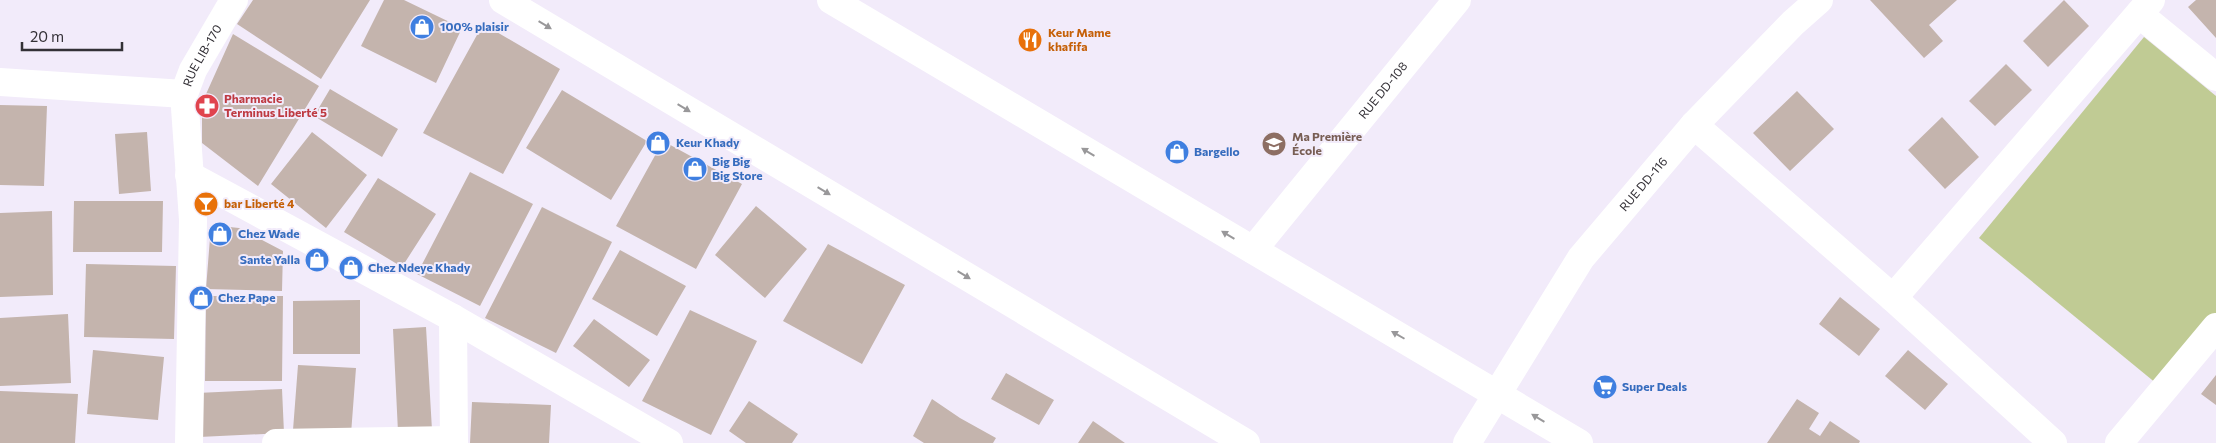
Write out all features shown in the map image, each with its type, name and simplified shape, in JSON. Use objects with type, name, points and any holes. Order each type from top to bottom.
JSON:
[{"type":"street","name":"RUE LIB-170","points":[[188,443],[193,220],[184,94],[193,70],[234,0]]},
{"type":"street","points":[[503,0],[1246,443]]},
{"type":"street","points":[[831,0],[1579,443]]},
{"type":"street","name":"RUE DD-108","points":[[1253,250],[1457,0]]},
{"type":"street","name":"RUE DD-116","points":[[1467,443],[1496,393],[1581,258],[1694,125],[1793,23],[1819,0]]},
{"type":"street","points":[[1893,298],[2145,7],[2216,77]]},
{"type":"street","points":[[0,82],[184,94]]},
{"type":"street","points":[[1694,125],[1893,298],[2053,443]]},
{"type":"street","points":[[189,175],[453,318],[669,443]]},
{"type":"street","points":[[276,443],[453,441],[453,318]]},
{"type":"street","points":[[2119,443],[2216,326]]},
{"type":"green space","points":[[2144,37],[2216,96],[2216,313],[2157,384],[1979,238]]},
{"type":"building","points":[[253,0],[370,0],[321,79],[237,24]]},
{"type":"building","points":[[384,0],[404,0],[462,28],[436,83],[361,46]]},
{"type":"building","points":[[1870,0],[1957,0],[1929,25],[1943,41],[1924,58]]},
{"type":"building","points":[[2064,0],[2089,26],[2048,67],[2023,41]]},
{"type":"building","points":[[2196,0],[2216,0],[2216,38],[2188,7]]},
{"type":"building","points":[[483,24],[560,69],[503,174],[423,133]]},
{"type":"building","points":[[233,34],[319,86],[258,186],[202,143],[202,103]]},
{"type":"building","points":[[2006,64],[2032,90],[1995,126],[1969,101]]},
{"type":"building","points":[[330,89],[398,129],[382,157],[314,116]]},
{"type":"building","points":[[562,90],[647,141],[611,200],[526,148]]},
{"type":"building","points":[[1797,91],[1834,129],[1790,171],[1753,133]]},
{"type":"building","points":[[0,105],[47,106],[44,186],[0,185]]},
{"type":"building","points":[[1942,117],[1979,157],[1945,189],[1908,150]]},
{"type":"building","points":[[147,132],[151,191],[119,194],[115,134]]},
{"type":"building","points":[[312,132],[367,175],[326,228],[271,184]]},
{"type":"building","points":[[663,141],[742,184],[696,269],[616,226]]},
{"type":"building","points":[[470,172],[533,204],[480,306],[417,274]]},
{"type":"building","points":[[378,178],[436,214],[402,267],[344,232]]},
{"type":"building","points":[[74,201],[163,201],[162,252],[73,252]]},
{"type":"building","points":[[756,206],[807,249],[765,298],[715,255]]},
{"type":"building","points":[[542,207],[612,242],[556,353],[485,318]]},
{"type":"building","points":[[52,211],[53,295],[0,297],[0,213]]},
{"type":"building","points":[[211,225],[239,228],[283,251],[282,291],[206,289]]},
{"type":"building","points":[[828,244],[905,285],[862,364],[783,321]]},
{"type":"building","points":[[620,250],[686,286],[657,336],[592,299]]},
{"type":"building","points":[[86,264],[176,266],[174,339],[84,337]]},
{"type":"building","points":[[206,296],[283,296],[282,381],[205,381]]},
{"type":"building","points":[[1840,297],[1880,329],[1859,356],[1819,324]]},
{"type":"building","points":[[360,300],[360,354],[293,354],[293,301]]},
{"type":"building","points":[[690,310],[757,341],[711,435],[642,401]]},
{"type":"building","points":[[68,314],[71,383],[0,386],[0,318]]},
{"type":"building","points":[[594,319],[650,360],[629,387],[573,346]]},
{"type":"building","points":[[426,327],[432,430],[398,432],[393,329]]},
{"type":"building","points":[[93,350],[164,357],[158,420],[87,414]]},
{"type":"building","points":[[1908,350],[1948,384],[1925,410],[1885,376]]},
{"type":"building","points":[[298,365],[356,368],[351,434],[293,430]]},
{"type":"building","points":[[1006,373],[1054,400],[1039,425],[991,399]]},
{"type":"building","points":[[2216,375],[2216,405],[2201,394]]},
{"type":"building","points":[[282,389],[284,433],[199,437],[197,393]]},
{"type":"building","points":[[0,391],[78,394],[75,443],[0,443]]},
{"type":"building","points":[[932,399],[960,418],[996,438],[993,443],[924,443],[913,436]]},
{"type":"building","points":[[1797,399],[1819,413],[1809,429],[1820,436],[1830,421],[1860,441],[1859,443],[1767,443]]},
{"type":"building","points":[[749,401],[798,434],[792,443],[746,443],[729,431]]},
{"type":"building","points":[[472,402],[551,405],[549,443],[470,443]]},
{"type":"building","points":[[1093,421],[1125,443],[1078,443]]},
{"type":"place","name":"100% plaisir","points":[[422,27]]},
{"type":"place","name":"Keur Mame khafifa","points":[[1030,40]]},
{"type":"place","name":"Pharmacie Terminus Liberté 5","points":[[207,106]]},
{"type":"place","name":"Keur Khady","points":[[658,143]]},
{"type":"place","name":"Ma Première École","points":[[1274,144]]},
{"type":"place","name":"Bargello","points":[[1177,152]]},
{"type":"place","name":"Big Big Big Store","points":[[695,169]]},
{"type":"place","name":"bar Liberté 4","points":[[206,204]]},
{"type":"place","name":"Chez Wade","points":[[220,234]]},
{"type":"place","name":"Sante Yalla","points":[[317,260]]},
{"type":"place","name":"Chez Ndeye Khady","points":[[351,268]]},
{"type":"place","name":"Chez Pape","points":[[201,298]]},
{"type":"place","name":"Super Deals","points":[[1605,387]]}]
